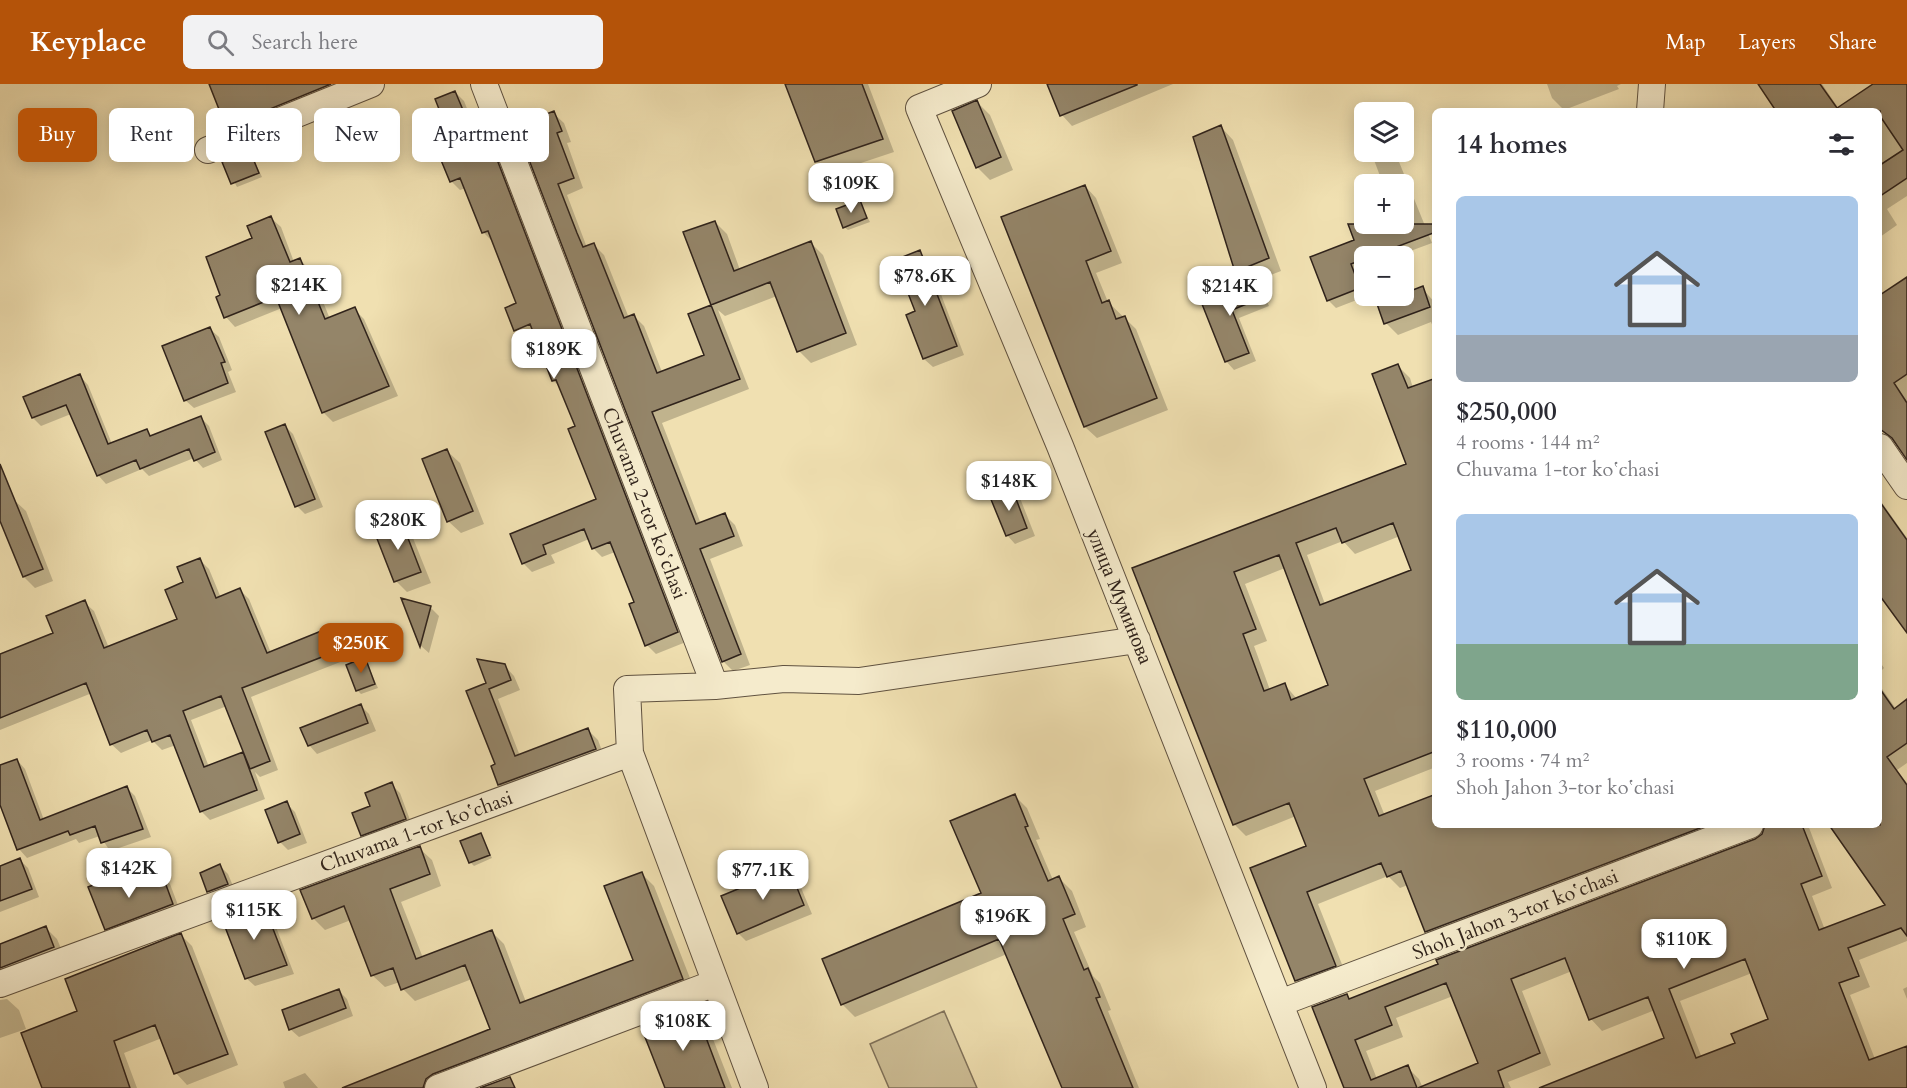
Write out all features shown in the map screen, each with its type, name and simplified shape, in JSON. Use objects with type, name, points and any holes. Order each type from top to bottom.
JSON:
[{"type":"street","points":[[302,112],[371,84]]},
{"type":"street","name":"Chuvama 2-tor koʻchasi","points":[[484,84],[715,686]]},
{"type":"street","name":"улица Муминова","points":[[978,84],[919,108],[1060,446],[1313,1088]]},
{"type":"street","points":[[1650,108],[1652,84]]},
{"type":"street","points":[[1882,450],[1907,486]]},
{"type":"street","points":[[755,1088],[630,753],[627,689],[715,686],[784,680],[859,681],[1137,640]]},
{"type":"street","name":"Chuvama 1-tor koʻchasi","points":[[0,984],[630,753]]},
{"type":"street","name":"Shoh Jahon 3-tor koʻchasi","points":[[1280,1003],[1742,828]]},
{"type":"street","points":[[438,1088],[716,983]]},
{"type":"shaded area","points":[[944,1011],[977,1088],[889,1088],[870,1044]]},
{"type":"building","points":[[209,84],[331,84],[272,108],[218,108]]},
{"type":"building","points":[[785,84],[862,84],[883,139],[815,162]]},
{"type":"building","points":[[1047,84],[1137,84],[1137,85],[1060,116]]},
{"type":"building","points":[[1758,84],[1820,84],[1837,108],[1774,108]]},
{"type":"building","points":[[1873,84],[1907,84],[1907,178],[1882,195],[1882,164],[1903,150],[1882,119],[1882,108],[1837,108]]},
{"type":"building","points":[[455,91],[462,108],[439,108],[435,99]]},
{"type":"building","points":[[977,100],[1001,157],[976,168],[952,111]]},
{"type":"building","points":[[554,111],[562,131],[557,133],[574,178],[558,184],[577,233],[583,247],[594,243],[624,318],[634,314],[657,373],[704,355],[688,314],[711,305],[740,379],[652,412],[696,524],[725,513],[734,536],[700,549],[741,654],[722,662],[530,162],[549,162],[549,113]]},
{"type":"building","points":[[1221,125],[1269,258],[1235,272],[1193,137]]},
{"type":"building","points":[[222,162],[254,162],[259,173],[231,184]]},
{"type":"building","points":[[442,162],[498,162],[678,632],[645,646],[629,604],[634,602],[610,542],[592,549],[584,529],[543,545],[546,554],[522,564],[510,534],[596,499],[568,429],[575,426],[556,380],[552,381],[530,324],[514,331],[505,308],[516,303],[488,231],[482,233],[460,178],[450,182]]},
{"type":"building","points":[[1085,185],[1111,251],[1086,261],[1102,303],[1109,300],[1116,319],[1125,316],[1157,398],[1084,427],[1001,217]]},
{"type":"building","points":[[860,200],[867,218],[843,228],[836,209]]},
{"type":"building","points":[[271,216],[290,262],[300,258],[325,319],[355,307],[389,386],[322,413],[276,297],[224,318],[216,297],[220,295],[206,257],[252,238],[247,226]]},
{"type":"building","points":[[715,221],[734,271],[811,241],[846,333],[797,352],[770,282],[711,305],[683,232]]},
{"type":"building","points":[[1348,224],[1354,224],[1354,234],[1414,234],[1414,224],[1432,224],[1432,234],[1399,246],[1354,246],[1354,263],[1351,264],[1354,272],[1354,290],[1327,301],[1310,257],[1354,240]]},
{"type":"building","points":[[920,250],[957,346],[923,359],[906,315],[915,311],[895,260]]},
{"type":"building","points":[[1907,277],[1907,374],[1894,383],[1907,403],[1907,460],[1892,438],[1882,430],[1882,294]]},
{"type":"building","points":[[1253,278],[1261,298],[1232,310],[1249,353],[1225,362],[1200,299]]},
{"type":"building","points":[[1423,286],[1430,307],[1384,324],[1378,306],[1414,306],[1414,290]]},
{"type":"building","points":[[210,327],[225,362],[221,363],[228,383],[184,401],[162,346]]},
{"type":"building","points":[[1398,364],[1408,388],[1432,379],[1432,753],[1364,779],[1379,816],[1432,796],[1432,828],[1700,828],[1425,932],[1401,871],[1387,877],[1381,863],[1307,892],[1336,966],[1295,981],[1250,868],[1306,846],[1289,803],[1233,825],[1132,568],[1406,464],[1372,374]],"holes":[[[1393,523],[1411,570],[1320,605],[1296,543],[1336,528],[1342,543]],[[1279,555],[1328,685],[1291,700],[1285,683],[1264,691],[1243,634],[1256,629],[1234,572]]]},
{"type":"building","points":[[80,374],[108,444],[147,429],[150,436],[201,416],[215,452],[194,461],[189,449],[140,469],[136,460],[97,476],[66,405],[32,418],[23,397]]},
{"type":"building","points":[[285,424],[315,499],[295,507],[265,432]]},
{"type":"building","points":[[447,449],[473,511],[447,522],[422,459]]},
{"type":"building","points":[[0,464],[43,569],[23,577],[0,521]]},
{"type":"building","points":[[1012,488],[1027,528],[1006,536],[990,497]]},
{"type":"building","points":[[1882,505],[1907,540],[1907,633],[1882,599]]},
{"type":"building","points":[[401,520],[421,572],[394,582],[374,531]]},
{"type":"building","points":[[200,558],[216,598],[240,588],[267,653],[331,627],[340,650],[242,688],[270,761],[250,769],[221,696],[183,711],[204,767],[243,752],[257,790],[200,812],[170,735],[152,742],[147,730],[110,745],[86,683],[0,718],[0,654],[53,633],[46,616],[85,600],[104,648],[177,619],[165,590],[183,582],[177,567]]},
{"type":"building","points":[[401,598],[431,606],[420,647]]},
{"type":"building","points":[[365,657],[375,684],[356,691],[346,665]]},
{"type":"building","points":[[477,659],[505,664],[511,680],[489,689],[515,756],[588,728],[596,749],[498,785],[491,766],[495,764],[466,691],[486,683]]},
{"type":"building","points":[[1882,692],[1894,709],[1907,699],[1907,743],[1887,757],[1907,785],[1907,936],[1901,928],[1848,948],[1859,976],[1839,983],[1869,1060],[1907,1046],[1907,1088],[1539,1088],[1664,1038],[1648,997],[1589,1020],[1565,958],[1511,979],[1540,1053],[1498,1071],[1504,1088],[1418,1088],[1478,1063],[1446,983],[1385,1007],[1392,1025],[1355,1040],[1371,1080],[1408,1065],[1417,1088],[1344,1088],[1312,1007],[1347,994],[1349,999],[1438,964],[1436,960],[1755,839],[1762,834],[1764,828],[1803,828],[1822,876],[1801,884],[1819,930],[1885,905],[1831,828],[1882,828]],"holes":[[[1745,959],[1768,1019],[1731,1034],[1735,1043],[1696,1058],[1669,989]]]},
{"type":"building","points":[[361,704],[368,723],[308,746],[300,728]]},
{"type":"building","points":[[17,759],[40,820],[127,786],[143,829],[101,843],[95,826],[70,835],[68,831],[17,850],[0,805],[0,765]]},
{"type":"building","points":[[392,782],[406,819],[361,836],[352,813],[370,806],[365,793]]},
{"type":"building","points":[[1015,794],[1028,826],[1025,827],[1048,881],[1059,876],[1075,914],[1063,919],[1084,970],[1088,968],[1100,997],[1096,998],[1133,1088],[1062,1088],[999,939],[841,1005],[822,959],[981,893],[950,821]]},
{"type":"building","points":[[287,801],[300,834],[278,843],[265,810]]},
{"type":"building","points":[[481,833],[490,855],[469,863],[460,841]]},
{"type":"building","points":[[420,846],[430,874],[390,889],[416,959],[492,930],[520,1003],[633,960],[604,886],[642,872],[683,979],[433,1074],[426,1079],[423,1088],[342,1088],[490,1029],[465,965],[401,990],[393,968],[371,976],[344,906],[312,919],[300,890]]},
{"type":"building","points":[[20,858],[32,889],[0,901],[0,866]]},
{"type":"building","points":[[220,864],[228,884],[207,892],[200,873]]},
{"type":"building","points":[[789,868],[804,905],[737,934],[721,896]]},
{"type":"building","points":[[127,872],[132,886],[162,874],[173,904],[105,930],[88,887]]},
{"type":"building","points":[[263,903],[287,965],[245,979],[222,919]]},
{"type":"building","points":[[46,926],[54,947],[0,968],[0,944]]},
{"type":"building","points":[[181,933],[228,1054],[174,1074],[155,1025],[114,1041],[130,1088],[42,1088],[21,1033],[77,1011],[65,979]]},
{"type":"building","points":[[339,989],[346,1008],[289,1030],[282,1010]]},
{"type":"building","points":[[694,1007],[725,1088],[665,1088],[641,1027]]},
{"type":"building","points":[[510,1077],[515,1088],[480,1088]]}]
